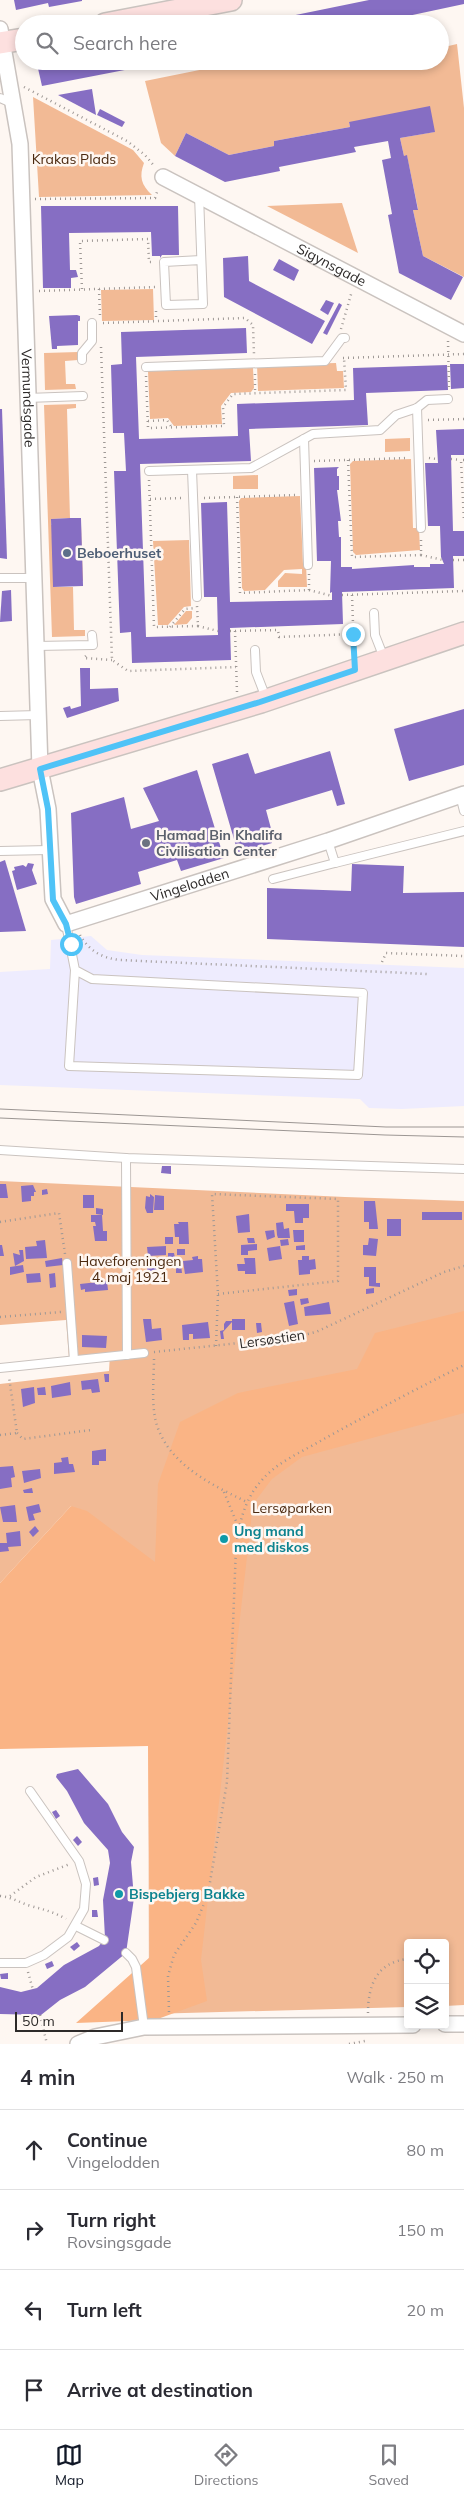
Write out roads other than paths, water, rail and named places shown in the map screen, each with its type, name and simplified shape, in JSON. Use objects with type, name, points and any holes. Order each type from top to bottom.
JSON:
[{"type":"street","points":[[152,15],[231,0]]},
{"type":"street","points":[[1,39],[15,39]]},
{"type":"street","name":"Vermundsgade","points":[[1,39],[20,144],[20,200],[40,769]]},
{"type":"street","name":"Sigynsgade","points":[[162,176],[464,334]]},
{"type":"street","points":[[0,780],[238,709],[464,633]]},
{"type":"street","points":[[40,769],[48,809],[53,900],[70,923]]},
{"type":"street","name":"Vingelodden","points":[[70,923],[328,841],[462,794]]},
{"type":"street","points":[[449,2024],[464,2024]]},
{"type":"street","points":[[78,2044],[95,2037],[144,2027],[404,2025]]},
{"type":"lane","points":[[0,98],[14,104]]},
{"type":"lane","points":[[198,195],[201,260],[203,304],[166,305],[164,262],[201,260]]},
{"type":"lane","points":[[82,360],[82,353],[92,341],[92,323]]},
{"type":"lane","points":[[146,367],[325,361],[342,338],[345,338]]},
{"type":"lane","points":[[27,398],[84,396]]},
{"type":"lane","points":[[149,471],[251,468],[313,434],[380,430],[396,415],[417,408],[427,400],[448,399]]},
{"type":"lane","points":[[417,408],[421,528]]},
{"type":"lane","points":[[304,439],[308,565]]},
{"type":"lane","points":[[192,470],[197,598]]},
{"type":"lane","points":[[0,578],[34,578]]},
{"type":"lane","points":[[374,613],[375,635],[385,660]]},
{"type":"lane","points":[[36,646],[93,645],[92,635]]},
{"type":"lane","points":[[256,650],[256,672],[266,700]]},
{"type":"lane","points":[[0,716],[38,715]]},
{"type":"lane","points":[[462,794],[464,811]]},
{"type":"lane","points":[[273,879],[464,831]]},
{"type":"lane","points":[[328,841],[335,863]]},
{"type":"lane","points":[[0,851],[49,850]]},
{"type":"lane","points":[[70,923],[75,970],[69,1066],[358,1075],[364,993],[92,979],[75,970]]},
{"type":"lane","points":[[0,1150],[126,1158],[464,1169]]},
{"type":"lane","points":[[126,1158],[127,1355]]},
{"type":"lane","points":[[67,1262],[74,1360]]},
{"type":"lane","points":[[4,1367],[144,1353]]},
{"type":"lane","points":[[0,1963],[26,1963],[44,1956],[68,1937],[84,1909],[86,1884],[78,1861],[30,1791]]},
{"type":"lane","points":[[76,1926],[104,1940]]},
{"type":"lane","points":[[126,1953],[136,1967],[144,2027]]},
{"type":"tram line","points":[[0,1109],[386,1127],[464,1127]]},
{"type":"tram line","points":[[0,1118],[464,1137]]},
{"type":"place","name":"Beboerhuset","points":[[67,553]]},
{"type":"place","name":"Hamad Bin Khalifa Civilisation Center","points":[[146,843]]},
{"type":"place","name":"Ung mand med diskos","points":[[224,1539]]},
{"type":"place","name":"Bispebjerg Bakke","points":[[119,1894]]},
{"type":"park label","name":"Krakas Plads","points":[[74,159]]},
{"type":"park label","name":"Haveforeningen 4. maj 1921","points":[[130,1269]]},
{"type":"park label","name":"Lersøparken","points":[[292,1508]]}]
